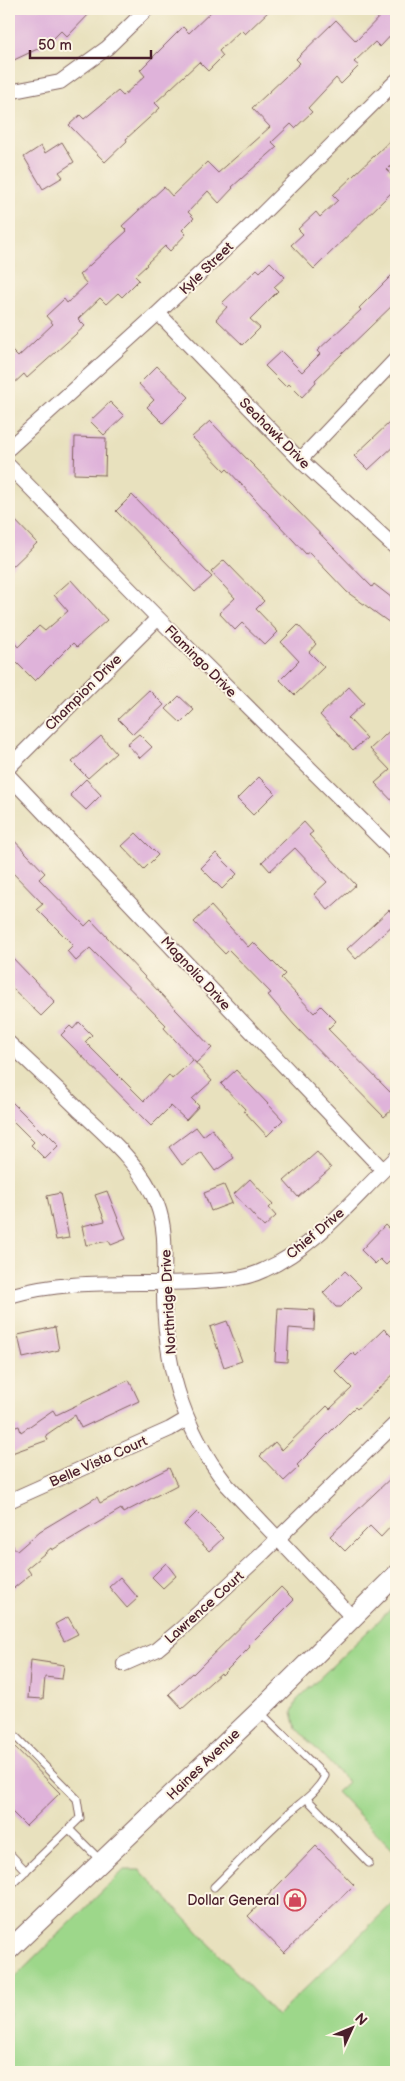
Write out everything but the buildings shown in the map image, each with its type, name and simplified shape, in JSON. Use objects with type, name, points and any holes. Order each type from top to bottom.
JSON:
[{"type":"main road","name":"Haines Avenue","points":[[9,1950],[259,1711],[396,1575]]},
{"type":"street","points":[[9,92],[60,82],[107,48],[146,9]]},
{"type":"street","name":"Kyle Street","points":[[9,448],[158,313],[396,80]]},
{"type":"street","name":"Seahawk Drive","points":[[158,313],[300,460],[396,548]]},
{"type":"street","points":[[300,460],[396,359]]},
{"type":"street","name":"Flamingo Drive","points":[[9,466],[158,618],[396,854]]},
{"type":"street","name":"Champion Drive","points":[[9,767],[158,618]]},
{"type":"street","name":"Magnolia Drive","points":[[9,776],[383,1170]]},
{"type":"street","name":"Northridge Drive","points":[[9,1043],[116,1146],[136,1168],[148,1185],[157,1204],[163,1225],[166,1252],[164,1283],[169,1352],[178,1396],[187,1419],[212,1466],[227,1485],[352,1617]]},
{"type":"street","name":"Chief Drive","points":[[9,1296],[50,1287],[96,1282],[164,1283],[237,1279],[263,1271],[295,1254],[396,1158]]},
{"type":"street","name":"Belle Vista Court","points":[[9,1500],[170,1429],[187,1419]]},
{"type":"street","name":"Lawrence Court","points":[[124,1664],[156,1650],[180,1630],[396,1423]]},
{"type":"lane","points":[[214,1887],[292,1810],[307,1799],[325,1776],[259,1711]]},
{"type":"lane","points":[[9,1730],[77,1798],[80,1818],[9,1887]]},
{"type":"lane","points":[[307,1799],[369,1863]]},
{"type":"lane","points":[[69,1829],[101,1861]]},
{"type":"lane","points":[[9,1854],[26,1871]]},
{"type":"green space","points":[[396,1604],[396,1853],[337,1792],[348,1782],[296,1728],[292,1712],[297,1700]]},
{"type":"green space","points":[[124,1870],[140,1870],[277,2016],[396,1900],[396,2072],[9,2072],[9,1983]]},
{"type":"place","name":"Dollar General","points":[[295,1900]]}]
